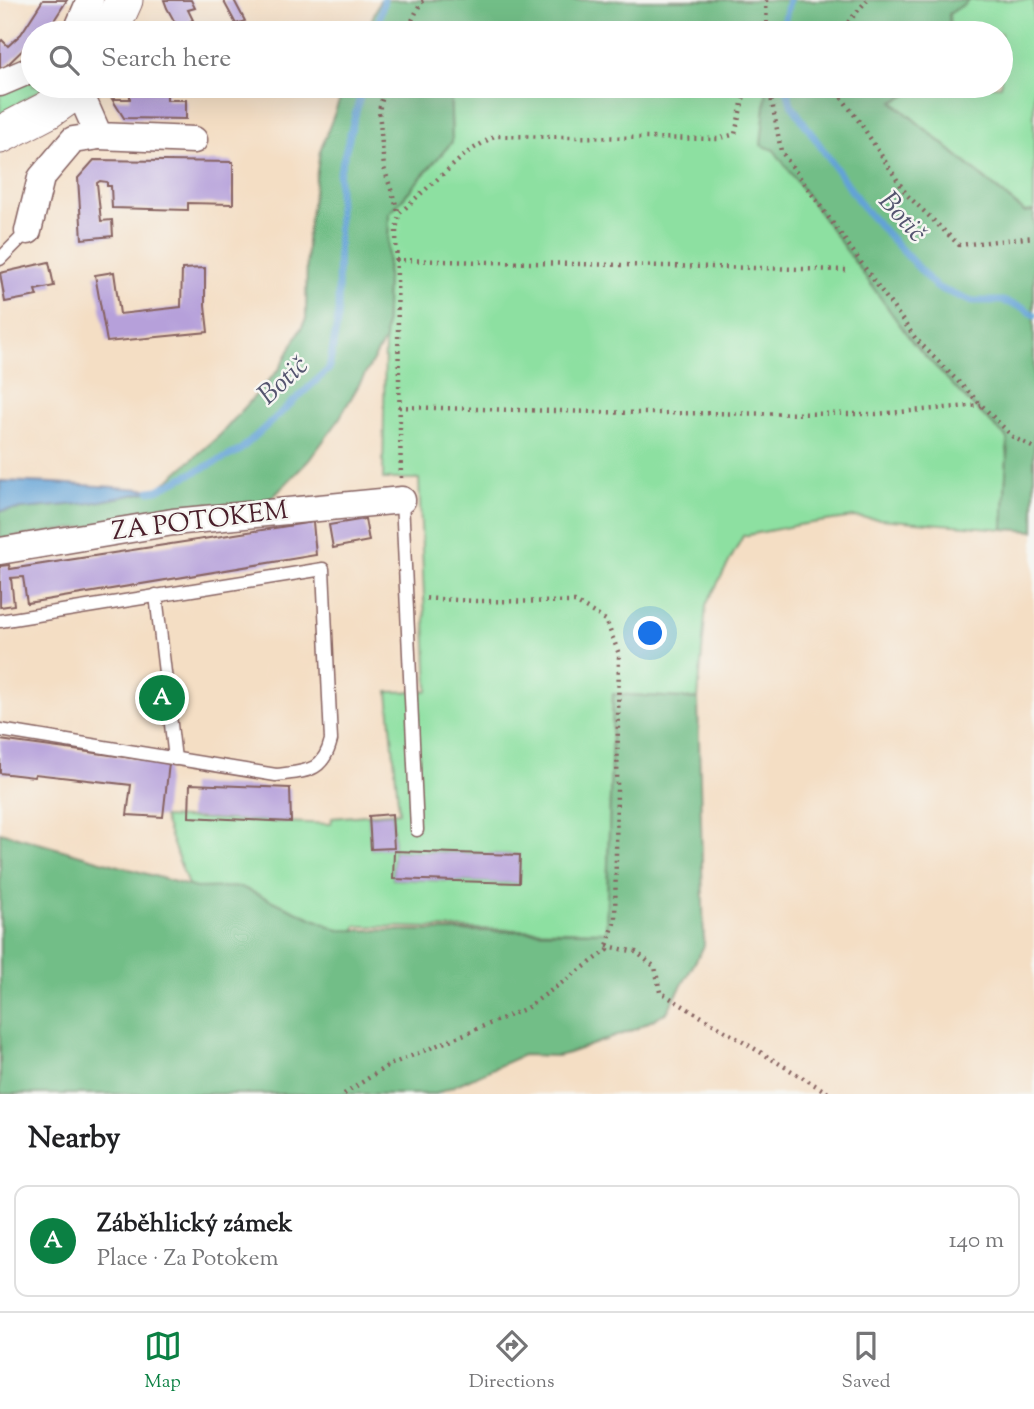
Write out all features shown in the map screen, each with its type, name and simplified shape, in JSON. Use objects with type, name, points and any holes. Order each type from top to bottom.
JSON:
[{"type":"street","points":[[80,21],[90,0]]},
{"type":"street","points":[[114,21],[124,0]]},
{"type":"street","points":[[0,83],[21,74]]},
{"type":"street","points":[[0,135],[48,110],[64,98]]},
{"type":"street","points":[[83,98],[99,136]]},
{"type":"street","points":[[28,231],[41,177],[73,140],[99,136],[194,140]]},
{"type":"street","name":"ZA POTOKEM","points":[[0,551],[173,522],[401,500]]},
{"type":"lane","points":[[0,260],[28,231]]},
{"type":"lane","points":[[401,500],[417,830]]},
{"type":"lane","points":[[0,621],[323,569],[331,740],[327,756],[310,771],[276,775],[0,730]]},
{"type":"lane","points":[[156,595],[175,759]]},
{"type":"path","points":[[412,21],[421,2],[426,0]]},
{"type":"path","points":[[766,0],[767,21]]},
{"type":"path","points":[[849,21],[867,0]]},
{"type":"path","points":[[382,98],[379,110],[384,168],[399,214],[396,260],[401,500]]},
{"type":"path","points":[[399,214],[468,152],[494,136],[718,139],[736,134],[744,98]]},
{"type":"path","points":[[771,98],[781,151],[916,339],[1013,438],[1034,448]]},
{"type":"path","points":[[841,98],[907,195],[959,245],[1034,237]]},
{"type":"path","points":[[396,260],[847,270]]},
{"type":"path","points":[[400,407],[876,414],[981,405]]},
{"type":"path","points":[[344,1094],[387,1066],[525,1009],[608,950],[615,920],[619,654],[606,620],[575,602],[406,598]]},
{"type":"path","points":[[607,946],[636,952],[655,967],[660,992],[830,1094]]},
{"type":"green space","points":[[380,0],[970,0],[949,14],[949,21],[371,21]]},
{"type":"green space","points":[[970,0],[1034,0],[1034,211],[1025,212],[893,102],[901,98],[1013,98],[1013,21],[949,21],[949,14]]},
{"type":"green space","points":[[21,79],[21,98],[27,98],[0,115],[0,89]]},
{"type":"green space","points":[[340,98],[450,98],[452,142],[389,214],[385,340],[336,424],[309,460],[268,502],[0,539],[0,511],[91,503],[157,490],[220,435],[280,368],[306,319],[307,238],[320,151]]},
{"type":"green space","points":[[450,98],[766,98],[762,145],[774,150],[965,398],[1008,439],[1003,529],[854,517],[743,536],[706,605],[698,699],[613,694],[606,932],[356,926],[292,1094],[265,1094],[163,817],[331,824],[332,818],[399,812],[388,692],[428,691],[419,479],[383,479],[389,214],[452,142]],"holes":[[[392,814],[394,847],[371,849],[369,816]],[[394,851],[519,855],[518,883],[393,879]]]},
{"type":"green space","points":[[766,98],[901,98],[893,102],[1024,212],[1034,211],[1034,531],[1003,529],[1008,439],[913,343],[774,150],[761,145]]},
{"type":"green space","points":[[613,694],[698,699],[704,946],[667,1012],[636,1029],[569,1053],[557,1056],[523,1055],[436,1094],[0,1094],[0,832],[196,888],[241,887],[339,930],[606,932]]},
{"type":"water","points":[[0,481],[157,490],[91,503],[0,511]]},
{"type":"building","points":[[43,0],[67,0],[54,21],[29,21]]},
{"type":"building","points":[[164,0],[191,0],[195,8],[188,10],[193,20],[174,21]]},
{"type":"building","points":[[223,0],[234,0],[245,21],[234,21]]},
{"type":"building","points":[[21,34],[21,52],[0,72],[0,42],[2,40],[8,46]]},
{"type":"building","points":[[112,99],[186,100],[186,119],[124,118]]},
{"type":"building","points":[[94,160],[233,162],[233,204],[188,203],[188,210],[112,208],[111,186],[100,181],[97,183],[101,221],[112,220],[113,236],[82,239],[78,178]]},
{"type":"building","points":[[49,262],[54,286],[35,290],[37,296],[5,302],[0,273]]},
{"type":"building","points":[[205,268],[208,332],[107,342],[95,275],[114,272],[120,314],[181,307],[182,269]]},
{"type":"building","points":[[365,519],[369,541],[333,548],[329,525]]},
{"type":"building","points":[[313,522],[316,555],[27,603],[23,577],[11,578],[14,605],[0,607],[0,566],[9,565],[10,569]]},
{"type":"building","points":[[0,740],[169,763],[163,817],[127,815],[131,785],[35,774],[34,777],[0,773]]},
{"type":"building","points":[[190,784],[290,788],[291,822],[189,817]]},
{"type":"building","points":[[392,814],[394,848],[371,849],[369,816]]},
{"type":"building","points":[[394,851],[520,855],[519,883],[393,879]]},
{"type":"waterway","name":"Botič","points":[[379,21],[384,0]]},
{"type":"waterway","name":"Botič","points":[[785,21],[789,0]]},
{"type":"waterway","name":"Botič","points":[[150,491],[239,451],[329,369],[338,318],[339,175],[360,98]]},
{"type":"waterway","name":"Botič","points":[[789,98],[865,210],[936,287],[970,301],[1003,301],[1024,308],[1034,315]]},
{"type":"place","name":"Záběhlický zámek","points":[[162,698]]}]
